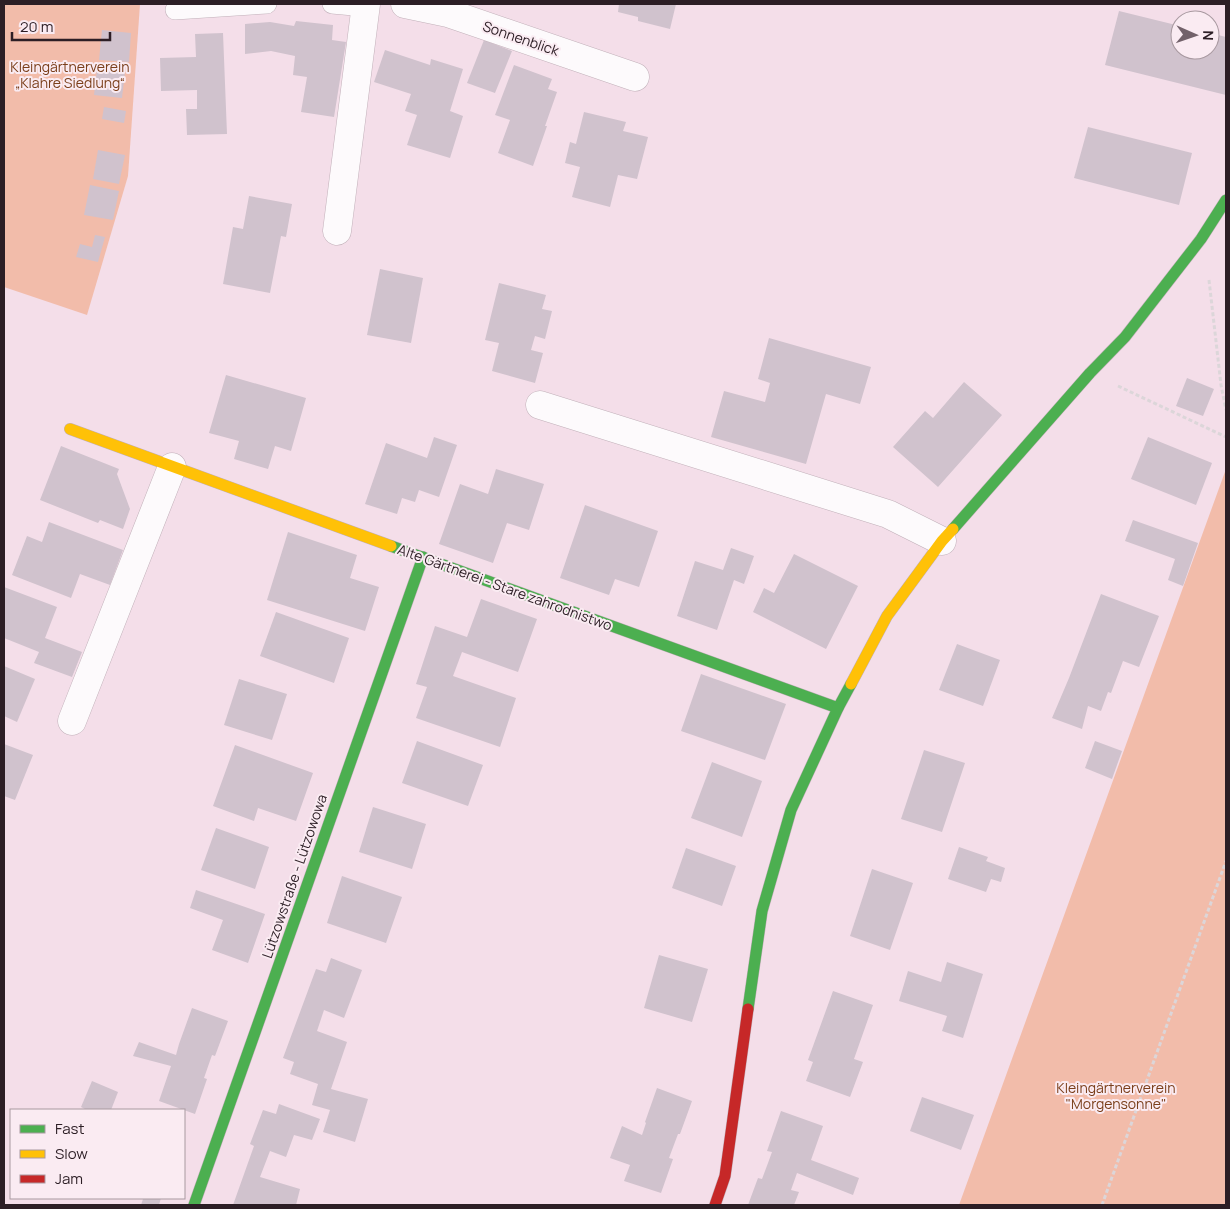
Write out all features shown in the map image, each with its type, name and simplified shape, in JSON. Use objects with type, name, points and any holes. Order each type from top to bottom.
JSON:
[{"type":"street","name":"Sonnenblick","points":[[405,4],[448,13],[635,76]]},
{"type":"street","points":[[337,231],[366,5]]},
{"type":"street","points":[[714,1205],[725,1176],[762,911],[790,810],[838,708],[887,616],[942,540],[1090,373],[1125,337],[1201,239],[1226,200]]},
{"type":"street","points":[[540,405],[888,514],[942,540]]},
{"type":"street","name":"Alte Gärtnerei - Stare zahrodnistwo","points":[[70,429],[838,708]]},
{"type":"street","points":[[72,720],[172,467]]},
{"type":"street","name":"Lützowstraße - Lützowowa","points":[[194,1205],[423,557]]},
{"type":"lane","points":[[175,10],[267,4]]},
{"type":"lane","points":[[332,4],[366,5]]},
{"type":"path","points":[[1188,254],[1208,279],[1221,385],[1226,410]]},
{"type":"path","points":[[1090,373],[1226,437]]},
{"type":"path","points":[[1102,1205],[1226,861]]},
{"type":"green space","name":"Kleingärtnerverein „Klahre Siedlung“","points":[[4,4],[140,4],[128,176],[87,315],[4,287]]},
{"type":"green space","name":"Kleingärtnerverein \"Morgensonne\"","points":[[1226,469],[1226,1205],[959,1205]]},
{"type":"building","points":[[619,4],[676,4],[670,29],[638,21],[638,17],[618,12]]},
{"type":"building","points":[[1119,11],[1170,24],[1170,60],[1220,60],[1220,36],[1226,37],[1226,95],[1105,65]]},
{"type":"building","points":[[296,21],[333,25],[332,40],[346,42],[334,117],[301,112],[307,77],[293,75],[295,56],[271,51],[245,54],[245,24],[270,22],[294,26]]},
{"type":"building","points":[[102,30],[131,33],[129,62],[99,60]]},
{"type":"building","points":[[223,33],[227,134],[187,135],[186,109],[197,109],[197,90],[161,91],[160,58],[196,57],[195,34]]},
{"type":"building","points":[[484,40],[512,51],[495,93],[467,83]]},
{"type":"building","points":[[385,50],[430,65],[431,59],[463,69],[450,111],[463,116],[450,158],[407,145],[417,115],[405,111],[411,94],[374,82]]},
{"type":"building","points":[[514,65],[552,79],[548,89],[557,92],[533,166],[498,153],[510,120],[495,115]]},
{"type":"building","points":[[97,69],[125,72],[122,98],[94,95]]},
{"type":"building","points":[[104,107],[126,111],[124,123],[102,119]]},
{"type":"building","points":[[584,112],[626,122],[623,131],[648,137],[637,179],[618,175],[610,207],[572,197],[580,167],[565,163],[570,142],[576,144]]},
{"type":"building","points":[[1088,127],[1192,153],[1179,205],[1074,178]]},
{"type":"building","points":[[98,150],[125,155],[119,184],[93,179]]},
{"type":"building","points":[[90,185],[119,191],[113,220],[84,215]]},
{"type":"building","points":[[249,196],[292,204],[286,237],[281,236],[270,293],[223,284],[233,227],[243,229]]},
{"type":"building","points":[[95,235],[105,237],[98,262],[76,257],[80,244],[92,247]]},
{"type":"building","points":[[380,269],[423,278],[411,343],[367,335]]},
{"type":"building","points":[[499,283],[546,295],[542,309],[552,311],[545,339],[535,336],[531,350],[543,353],[535,383],[492,371],[499,343],[485,340]]},
{"type":"building","points":[[769,338],[871,367],[860,404],[826,394],[806,464],[711,437],[724,391],[765,402],[770,383],[758,379]]},
{"type":"building","points":[[226,375],[306,398],[291,451],[275,446],[268,469],[234,459],[239,441],[209,433]]},
{"type":"building","points":[[1187,378],[1214,389],[1203,416],[1176,406]]},
{"type":"building","points":[[964,382],[1002,415],[938,487],[893,447],[925,411],[933,418]]},
{"type":"building","points":[[434,437],[457,445],[439,497],[419,490],[415,502],[402,498],[397,514],[365,504],[386,443],[427,458]]},
{"type":"building","points":[[1148,437],[1212,463],[1196,505],[1131,479]]},
{"type":"building","points":[[61,446],[119,469],[117,474],[130,509],[123,529],[100,520],[98,523],[40,500]]},
{"type":"building","points":[[496,469],[544,484],[529,530],[507,523],[493,563],[439,544],[460,484],[488,494]]},
{"type":"building","points":[[585,505],[658,531],[639,587],[615,579],[609,595],[560,578]]},
{"type":"building","points":[[1133,520],[1198,543],[1183,586],[1168,580],[1175,559],[1125,541]]},
{"type":"building","points":[[49,522],[123,550],[110,585],[80,574],[71,598],[12,575],[27,536],[42,542]]},
{"type":"building","points":[[288,532],[357,555],[350,578],[379,587],[365,631],[267,600]]},
{"type":"building","points":[[731,548],[754,556],[744,584],[734,580],[717,630],[677,616],[695,561],[723,570]]},
{"type":"building","points":[[794,554],[858,586],[826,649],[753,612],[764,588],[774,593]]},
{"type":"building","points":[[4,587],[57,607],[45,638],[82,652],[72,677],[34,663],[39,652],[4,638]]},
{"type":"building","points":[[1101,594],[1159,616],[1139,667],[1123,661],[1111,693],[1108,692],[1101,711],[1088,706],[1082,729],[1052,718]]},
{"type":"building","points":[[481,599],[537,619],[518,672],[462,652],[453,676],[516,698],[500,747],[416,718],[427,687],[416,684],[435,626],[467,637]]},
{"type":"building","points":[[276,612],[349,638],[334,683],[260,656]]},
{"type":"building","points":[[957,644],[1000,660],[983,706],[939,690]]},
{"type":"building","points":[[4,666],[35,679],[17,722],[4,716]]},
{"type":"building","points":[[701,674],[786,704],[765,760],[681,731]]},
{"type":"building","points":[[239,679],[287,694],[272,740],[224,725]]},
{"type":"building","points":[[417,741],[483,765],[468,806],[402,783]]},
{"type":"building","points":[[1095,741],[1122,751],[1112,779],[1085,768]]},
{"type":"building","points":[[4,744],[33,755],[15,800],[4,796]]},
{"type":"building","points":[[235,745],[313,773],[296,821],[258,808],[254,821],[213,806]]},
{"type":"building","points":[[924,750],[965,763],[942,832],[901,819]]},
{"type":"building","points":[[712,762],[762,781],[742,837],[691,818]]},
{"type":"building","points":[[373,807],[426,824],[412,869],[359,852]]},
{"type":"building","points":[[216,828],[269,847],[255,889],[201,870]]},
{"type":"building","points":[[959,847],[988,857],[986,861],[1005,868],[1001,882],[991,879],[986,892],[948,879]]},
{"type":"building","points":[[686,848],[736,866],[722,906],[672,888]]},
{"type":"building","points":[[872,869],[913,883],[890,950],[850,936]]},
{"type":"building","points":[[342,876],[402,897],[386,943],[327,923]]},
{"type":"building","points":[[196,890],[265,914],[248,963],[212,950],[223,920],[190,908]]},
{"type":"building","points":[[659,955],[708,969],[692,1022],[644,1008]]},
{"type":"building","points":[[331,958],[362,970],[344,1018],[324,1010],[317,1031],[347,1042],[331,1089],[368,1099],[355,1142],[323,1132],[330,1110],[312,1105],[318,1084],[290,1074],[294,1062],[283,1058],[316,969],[326,972]]},
{"type":"building","points":[[947,962],[983,974],[963,1038],[942,1031],[947,1016],[899,1001],[908,971],[941,982]]},
{"type":"building","points":[[833,991],[873,1005],[854,1059],[863,1062],[850,1097],[806,1081],[813,1062],[808,1060]]},
{"type":"building","points":[[192,1008],[228,1021],[215,1056],[212,1055],[204,1078],[207,1079],[195,1114],[159,1101],[171,1066],[133,1056],[139,1042],[176,1055]]},
{"type":"building","points":[[92,1081],[118,1092],[111,1109],[85,1109],[81,1107]]},
{"type":"building","points":[[657,1088],[692,1101],[669,1158],[673,1159],[661,1193],[624,1181],[630,1165],[610,1158],[622,1126],[642,1135]]},
{"type":"building","points":[[922,1097],[974,1115],[961,1150],[910,1131]]},
{"type":"building","points":[[279,1104],[320,1119],[312,1140],[294,1135],[286,1157],[270,1151],[260,1177],[300,1189],[296,1205],[233,1205],[254,1146],[250,1144],[263,1110],[276,1114]]},
{"type":"building","points":[[781,1111],[823,1126],[811,1160],[859,1178],[853,1195],[797,1173],[791,1190],[799,1192],[794,1205],[748,1205],[758,1178],[762,1179],[772,1152],[767,1151]]},
{"type":"building","points":[[143,1199],[161,1199],[159,1205],[141,1205]]},
{"type":"traffic: fast","points":[[953,529],[1090,373],[1125,337],[1201,239],[1226,200]]},
{"type":"traffic: fast","points":[[391,546],[838,708]]},
{"type":"traffic: fast","points":[[194,1205],[423,557]]},
{"type":"traffic: fast","points":[[748,1009],[762,911],[791,810],[851,684]]},
{"type":"traffic: slow","points":[[70,429],[391,546]]},
{"type":"traffic: slow","points":[[851,684],[887,616],[942,541],[953,529]]},
{"type":"traffic: jam","points":[[715,1205],[725,1176],[748,1009]]}]
